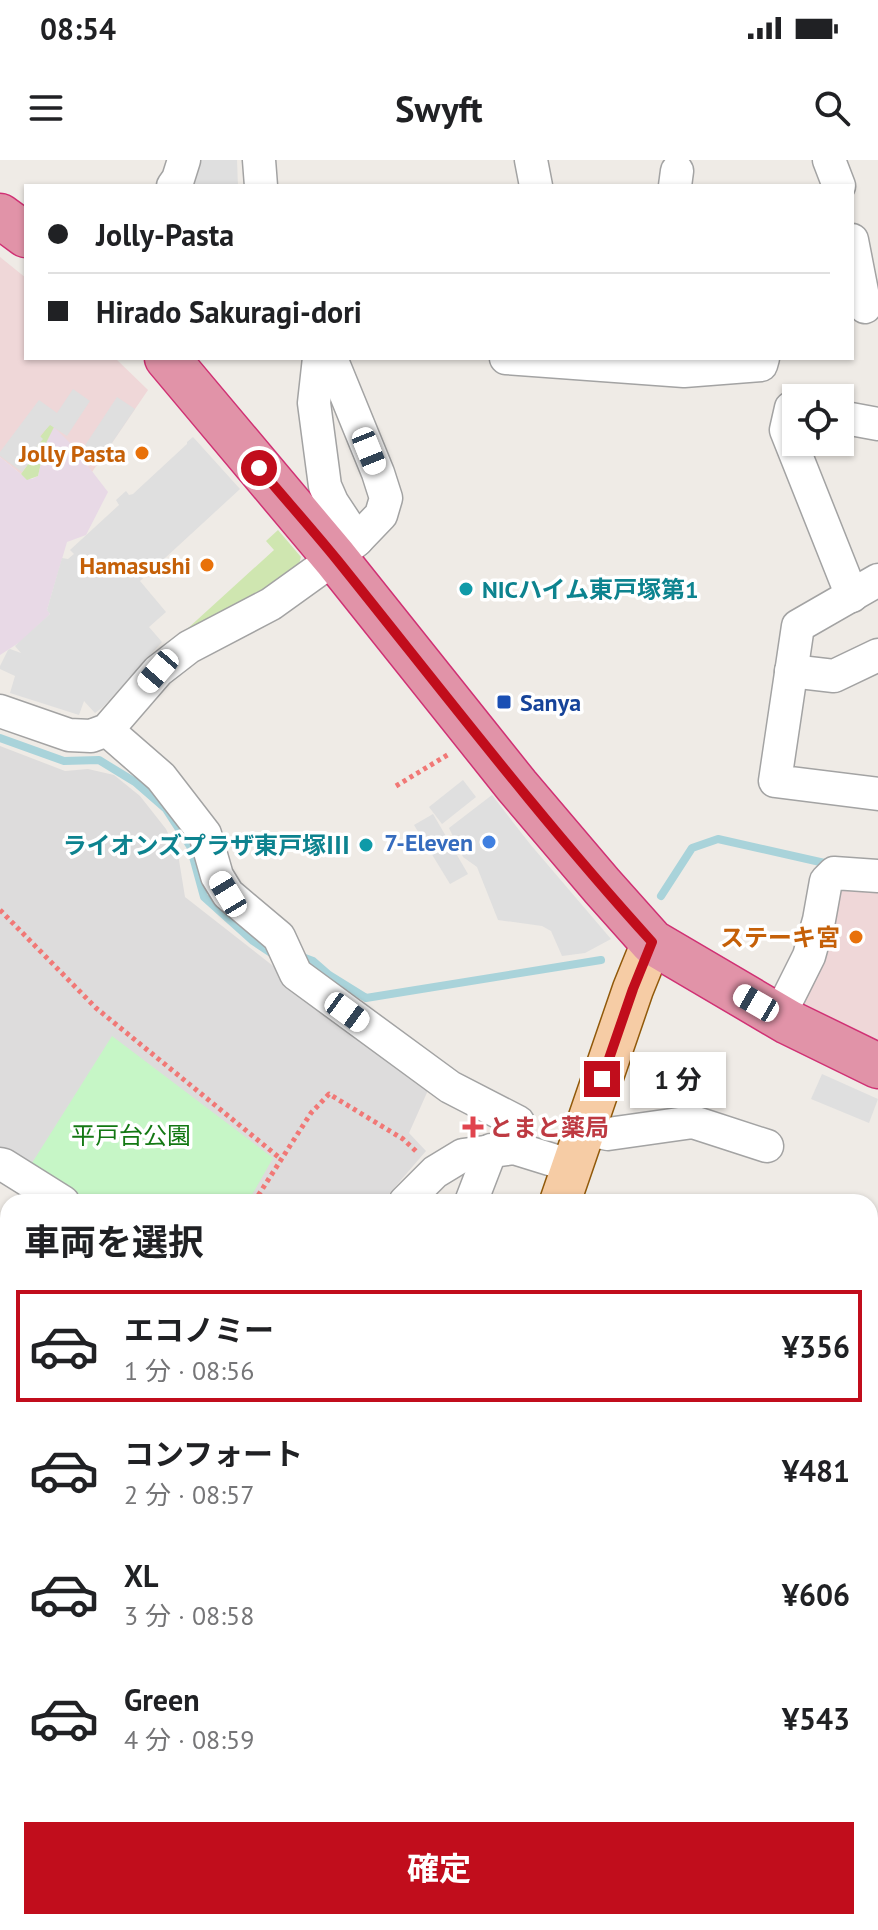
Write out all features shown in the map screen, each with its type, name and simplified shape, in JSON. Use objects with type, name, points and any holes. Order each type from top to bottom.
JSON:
[{"type":"highway","points":[[0,216],[24,234]]},
{"type":"highway","points":[[169,360],[346,549],[517,786],[652,942],[788,1022],[878,1066]]},
{"type":"main road","points":[[566,1184],[652,942]]},
{"type":"street","points":[[174,184],[184,160]]},
{"type":"street","points":[[259,160],[261,184]]},
{"type":"street","points":[[531,160],[536,184]]},
{"type":"street","points":[[829,160],[838,184]]},
{"type":"street","points":[[854,250],[865,307]]},
{"type":"street","points":[[319,360],[314,403],[325,486],[346,549]]},
{"type":"street","points":[[0,711],[69,735],[91,736],[107,730],[158,671],[189,647],[271,604],[346,549],[381,515],[386,498],[332,360]]},
{"type":"street","points":[[533,360],[684,371],[761,365],[762,360]]},
{"type":"street","points":[[854,420],[878,424]]},
{"type":"street","points":[[799,456],[865,588],[798,626],[775,781],[878,794]]},
{"type":"street","points":[[791,671],[834,676],[878,655]]},
{"type":"street","points":[[107,730],[161,777],[205,834],[217,876],[228,894],[279,937],[296,974],[450,1087],[518,1122],[476,1194]]},
{"type":"street","points":[[779,1016],[809,956],[826,881],[834,873],[878,876]]},
{"type":"street","points":[[585,1129],[608,1134],[693,1122],[767,1146]]},
{"type":"street","points":[[413,1194],[435,1172],[463,1155],[502,1149],[566,1184]]},
{"type":"street","points":[[1,1168],[48,1194]]},
{"type":"path","points":[[396,786],[460,747]]},
{"type":"path","points":[[0,910],[96,1008],[281,1159]]},
{"type":"path","points":[[259,1194],[311,1113],[329,1094],[403,1139],[421,1157]]},
{"type":"shaded area","points":[[196,160],[237,160],[238,184],[182,184]]},
{"type":"shaded area","points":[[0,257],[24,276],[24,360],[117,360],[148,390],[92,472],[71,444],[40,448],[21,474],[0,457]]},
{"type":"shaded area","points":[[73,389],[90,401],[67,436],[50,425],[40,436],[43,439],[37,446],[40,448],[22,472],[0,456],[39,400],[57,413]]},
{"type":"shaded area","points":[[117,397],[135,409],[97,465],[80,453]]},
{"type":"shaded area","points":[[54,427],[108,492],[86,535],[67,542],[47,610],[50,614],[20,642],[0,655],[0,457],[27,479],[38,476],[45,445]]},
{"type":"shaded area","points":[[193,437],[240,489],[140,581],[166,612],[149,627],[162,642],[95,713],[84,701],[79,715],[10,693],[15,676],[0,669],[0,666],[8,650],[21,653],[15,646],[50,614],[47,610],[62,558],[68,559],[74,554],[70,550],[119,505],[116,500],[126,491],[129,495],[133,494]]},
{"type":"shaded area","points":[[0,746],[65,771],[88,769],[114,775],[140,796],[166,829],[178,854],[185,897],[429,1088],[409,1133],[426,1151],[389,1194],[79,1194],[33,1164],[0,1155]]},
{"type":"shaded area","points":[[463,780],[476,797],[442,824],[429,807]]},
{"type":"shaded area","points":[[492,795],[611,939],[585,953],[562,956],[551,931],[542,926],[498,920],[477,867],[463,857],[449,828]]},
{"type":"shaded area","points":[[433,814],[468,874],[450,884],[414,825]]},
{"type":"shaded area","points":[[878,882],[878,1040],[792,998],[833,884]]},
{"type":"shaded area","points":[[822,1074],[878,1099],[869,1123],[811,1099]]},
{"type":"green space","points":[[50,424],[54,427],[45,445],[38,476],[27,480],[21,474],[39,449],[40,437]]},
{"type":"green space","points":[[278,530],[301,557],[298,568],[263,593],[186,630],[274,550],[266,541]]},
{"type":"green space","name":"平戸台公園","points":[[112,1036],[273,1158],[253,1194],[79,1194],[32,1163]]},
{"type":"waterway","points":[[0,738],[64,761],[99,760],[135,782],[166,809],[190,846],[204,897],[253,941],[276,953]]},
{"type":"waterway","points":[[661,896],[692,848],[718,839],[829,864]]},
{"type":"waterway","points":[[297,955],[313,961],[366,998],[601,960]]},
{"type":"place","name":"Jolly Pasta","points":[[142,453]]},
{"type":"place","name":"Hamasushi","points":[[207,565]]},
{"type":"place","name":"NICハイム東戸塚第1","points":[[466,589]]},
{"type":"place","name":"Sanya","points":[[504,702]]},
{"type":"place","name":"7-Eleven","points":[[489,842]]},
{"type":"place","name":"ライオンズプラザ東戸塚Ⅲ","points":[[366,845]]},
{"type":"place","name":"ステーキ宮","points":[[856,937]]},
{"type":"place","name":"とまと薬局","points":[[473,1127]]},
{"type":"route","points":[[259,468],[517,786],[652,942],[602,1079]]}]
